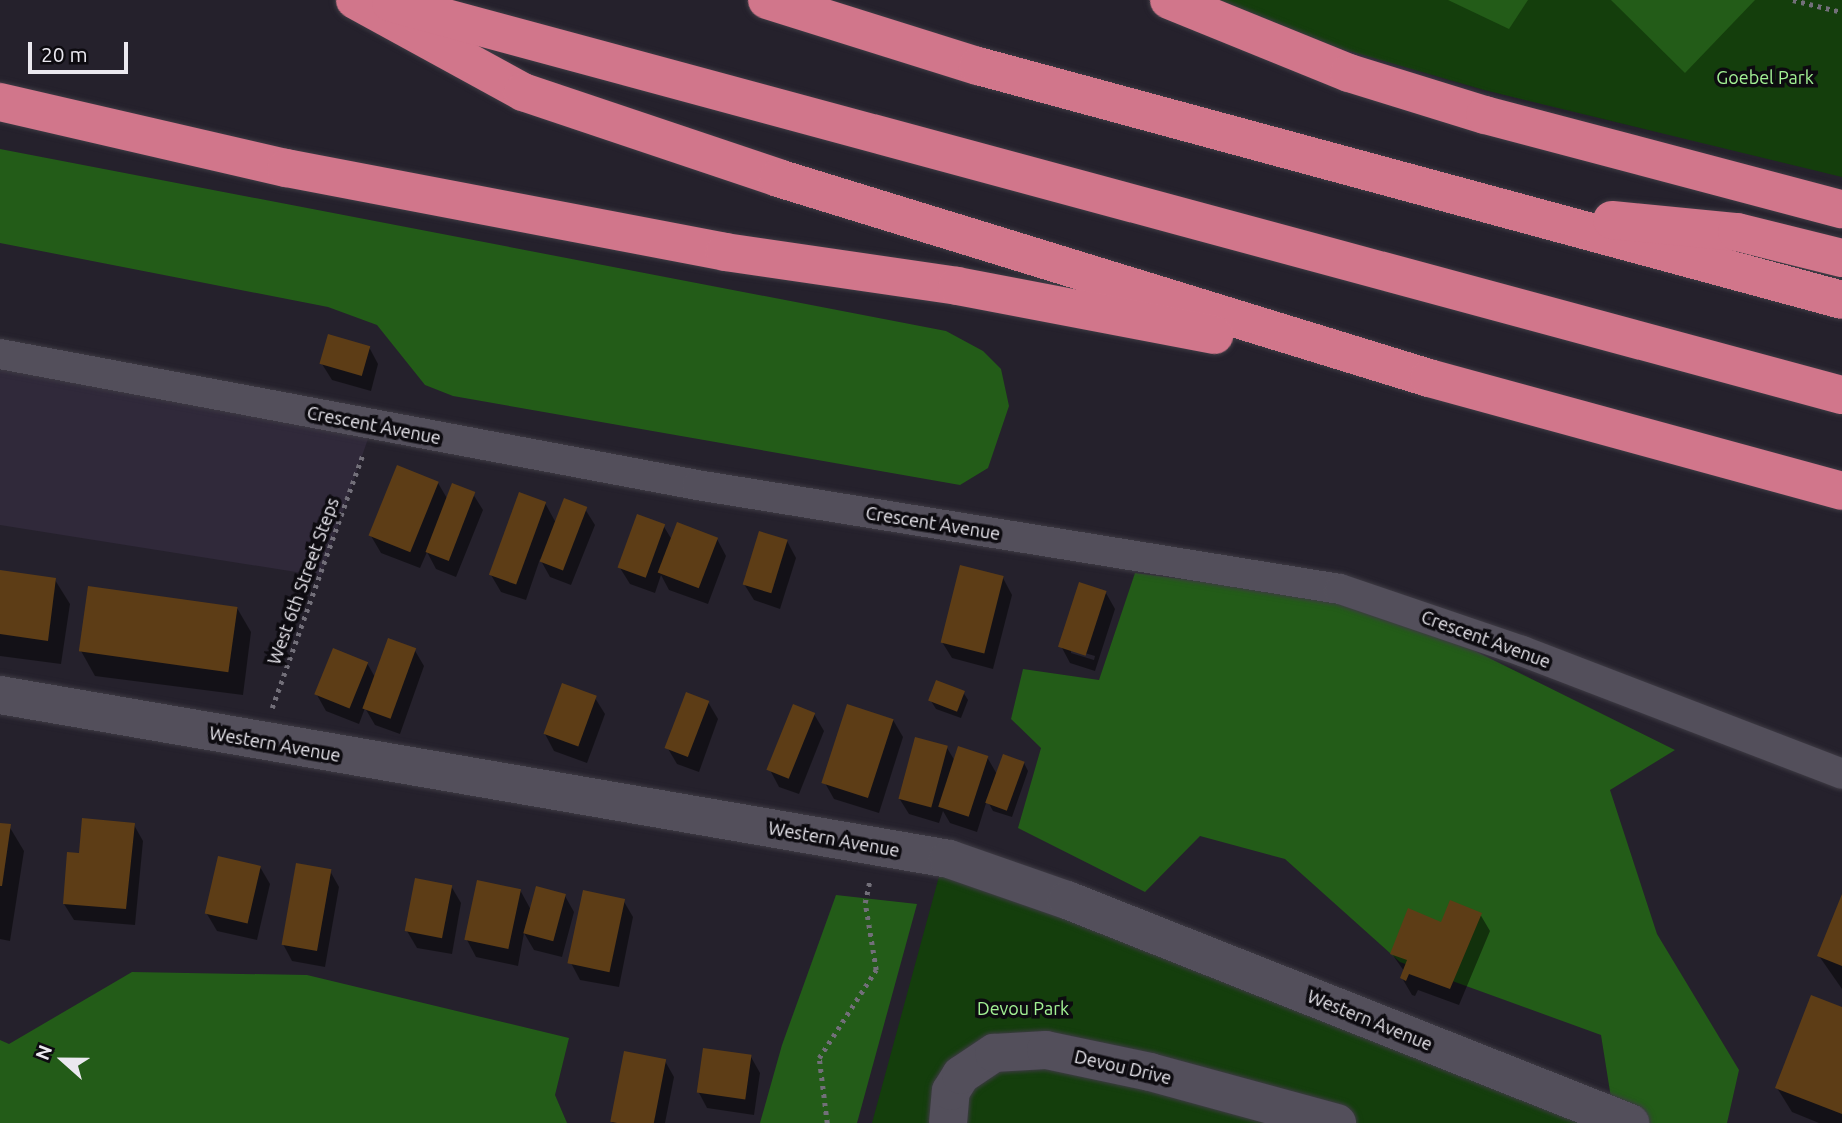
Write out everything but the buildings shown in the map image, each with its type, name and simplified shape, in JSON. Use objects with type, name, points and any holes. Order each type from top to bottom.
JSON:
[{"type":"highway","points":[[355,0],[523,92],[879,210],[1429,378],[1842,491]]},
{"type":"highway","points":[[379,0],[1842,396]]},
{"type":"highway","points":[[766,0],[978,66],[1842,300]]},
{"type":"highway","points":[[1168,0],[1349,73],[1485,116],[1842,209]]},
{"type":"highway","points":[[0,102],[286,168],[725,252],[957,286],[1429,378]]},
{"type":"highway","points":[[1506,211],[1737,232],[1842,258]]},
{"type":"street","name":"Crescent Avenue","points":[[0,354],[697,485],[1340,589],[1522,651],[1842,774]]},
{"type":"street","name":"Western Avenue","points":[[0,695],[949,859],[1067,900],[1630,1123]]},
{"type":"street","name":"Devou Drive","points":[[948,1123],[951,1091],[961,1075],[994,1053],[1046,1050],[1150,1072],[1337,1123]]},
{"type":"path","points":[[1793,0],[1842,12]]},
{"type":"path","name":"West 6th Street Steps","points":[[270,716],[362,456]]},
{"type":"path","points":[[827,1123],[819,1058],[876,970],[865,903],[872,870]]},
{"type":"shaded area","points":[[0,354],[373,424],[321,576],[0,525]]},
{"type":"green space","name":"Goebel Park","points":[[1212,0],[1842,0],[1842,177],[1484,90],[1325,44]]},
{"type":"green space","points":[[1448,0],[1528,0],[1509,29]]},
{"type":"green space","points":[[1611,0],[1755,0],[1685,73]]},
{"type":"green space","points":[[0,149],[946,331],[983,351],[1001,369],[1009,406],[988,468],[960,485],[453,396],[425,385],[377,325],[328,307],[0,243]]},
{"type":"green space","points":[[1135,573],[1330,598],[1473,650],[1675,750],[1610,790],[1657,934],[1739,1070],[1727,1123],[1615,1123],[1601,1035],[1400,962],[1285,859],[1200,836],[1145,892],[1018,828],[1041,748],[1011,719],[1023,669],[1099,680]]},
{"type":"green space","name":"Devou Park","points":[[944,858],[1630,1123],[872,1123]]},
{"type":"green space","points":[[836,895],[917,904],[857,1123],[760,1123],[782,1045]]},
{"type":"green space","points":[[132,972],[307,975],[569,1038],[555,1095],[567,1123],[0,1123],[0,1040],[9,1044]]}]
